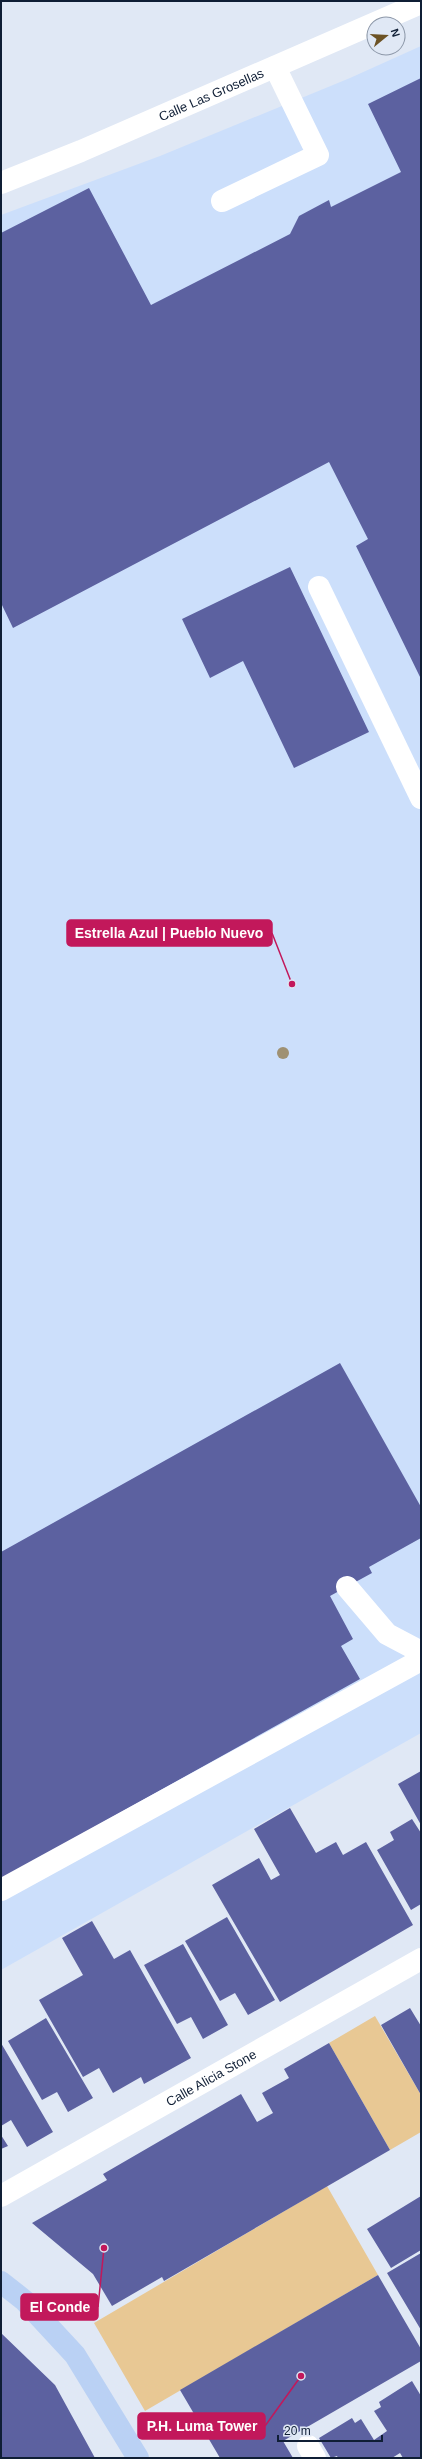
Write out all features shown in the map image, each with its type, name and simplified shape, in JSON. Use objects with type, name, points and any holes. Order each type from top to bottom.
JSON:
[{"type":"main road","points":[[1,2282],[25,2301],[75,2355],[138,2458]]},
{"type":"street","name":"Calle Las Grosellas","points":[[1,183],[275,67],[421,3]]},
{"type":"street","points":[[222,201],[318,155],[275,67]]},
{"type":"street","points":[[319,587],[421,798]]},
{"type":"street","points":[[347,1587],[387,1634],[421,1652]]},
{"type":"street","points":[[1,1890],[421,1660]]},
{"type":"street","name":"Calle Alicia Stone","points":[[1,2196],[421,1959]]},
{"type":"shaded area","points":[[421,46],[421,1733],[1,1970],[1,215],[160,156],[350,78],[399,56],[406,56],[406,53]]},
{"type":"shaded area","points":[[375,2016],[421,2095],[421,2132],[390,2150],[329,2043]]},
{"type":"shaded area","points":[[327,2186],[378,2275],[145,2411],[94,2323]]},
{"type":"building","points":[[421,78],[421,679],[356,546],[368,539],[329,462],[13,628],[1,603],[1,233],[89,188],[151,305],[290,234],[299,216],[329,200],[331,207],[401,172],[368,104]]},
{"type":"building","points":[[290,567],[369,732],[294,768],[243,661],[210,678],[182,619]]},
{"type":"building","points":[[340,1363],[421,1507],[421,1538],[369,1567],[372,1573],[330,1596],[353,1639],[341,1646],[360,1679],[1,1879],[1,1552]]},
{"type":"building","points":[[421,1771],[421,1825],[398,1784]]},
{"type":"building","points":[[290,1808],[316,1853],[336,1842],[343,1855],[366,1842],[413,1925],[280,2002],[212,1885],[259,1858],[271,1880],[280,1875],[254,1829]]},
{"type":"building","points":[[412,1819],[421,1833],[421,1904],[411,1910],[377,1850],[394,1840],[390,1832]]},
{"type":"building","points":[[227,1917],[275,2000],[248,2015],[235,1993],[220,2001],[185,1941]]},
{"type":"building","points":[[92,1921],[114,1959],[130,1950],[191,2058],[144,2084],[141,2077],[113,2093],[99,2068],[83,2077],[39,2000],[83,1975],[62,1938]]},
{"type":"building","points":[[183,1944],[228,2025],[203,2039],[191,2017],[177,2024],[144,1965]]},
{"type":"building","points":[[410,2008],[421,2026],[421,2095],[381,2025]]},
{"type":"building","points":[[46,2018],[93,2098],[68,2112],[57,2092],[42,2100],[8,2041]]},
{"type":"building","points":[[1,2043],[53,2132],[27,2147],[11,2120],[1,2126]]},
{"type":"building","points":[[329,2043],[390,2150],[164,2281],[162,2277],[112,2306],[93,2274],[32,2223],[107,2180],[103,2174],[241,2094],[257,2122],[273,2113],[262,2093],[289,2078],[284,2069]]},
{"type":"building","points":[[1,2135],[8,2146],[1,2149]]},
{"type":"building","points":[[421,2196],[421,2250],[391,2268],[367,2229]]},
{"type":"building","points":[[421,2253],[421,2330],[387,2273]]},
{"type":"building","points":[[378,2275],[421,2349],[421,2361],[283,2441],[293,2458],[220,2458],[180,2390]]},
{"type":"building","points":[[1,2333],[55,2385],[95,2458],[1,2458]]},
{"type":"building","points":[[412,2381],[421,2396],[421,2458],[403,2458],[400,2453],[392,2458],[338,2458],[337,2456],[331,2458],[319,2438],[352,2418],[355,2423],[361,2419],[374,2440],[387,2431],[374,2411],[381,2407],[379,2402]]},
{"type":"place","name":"Estrella Azul | Pueblo Nuevo","points":[[292,984]]},
{"type":"place","name":"El Conde","points":[[104,2248]]},
{"type":"place","name":"P.H. Luma Tower","points":[[301,2376]]}]
